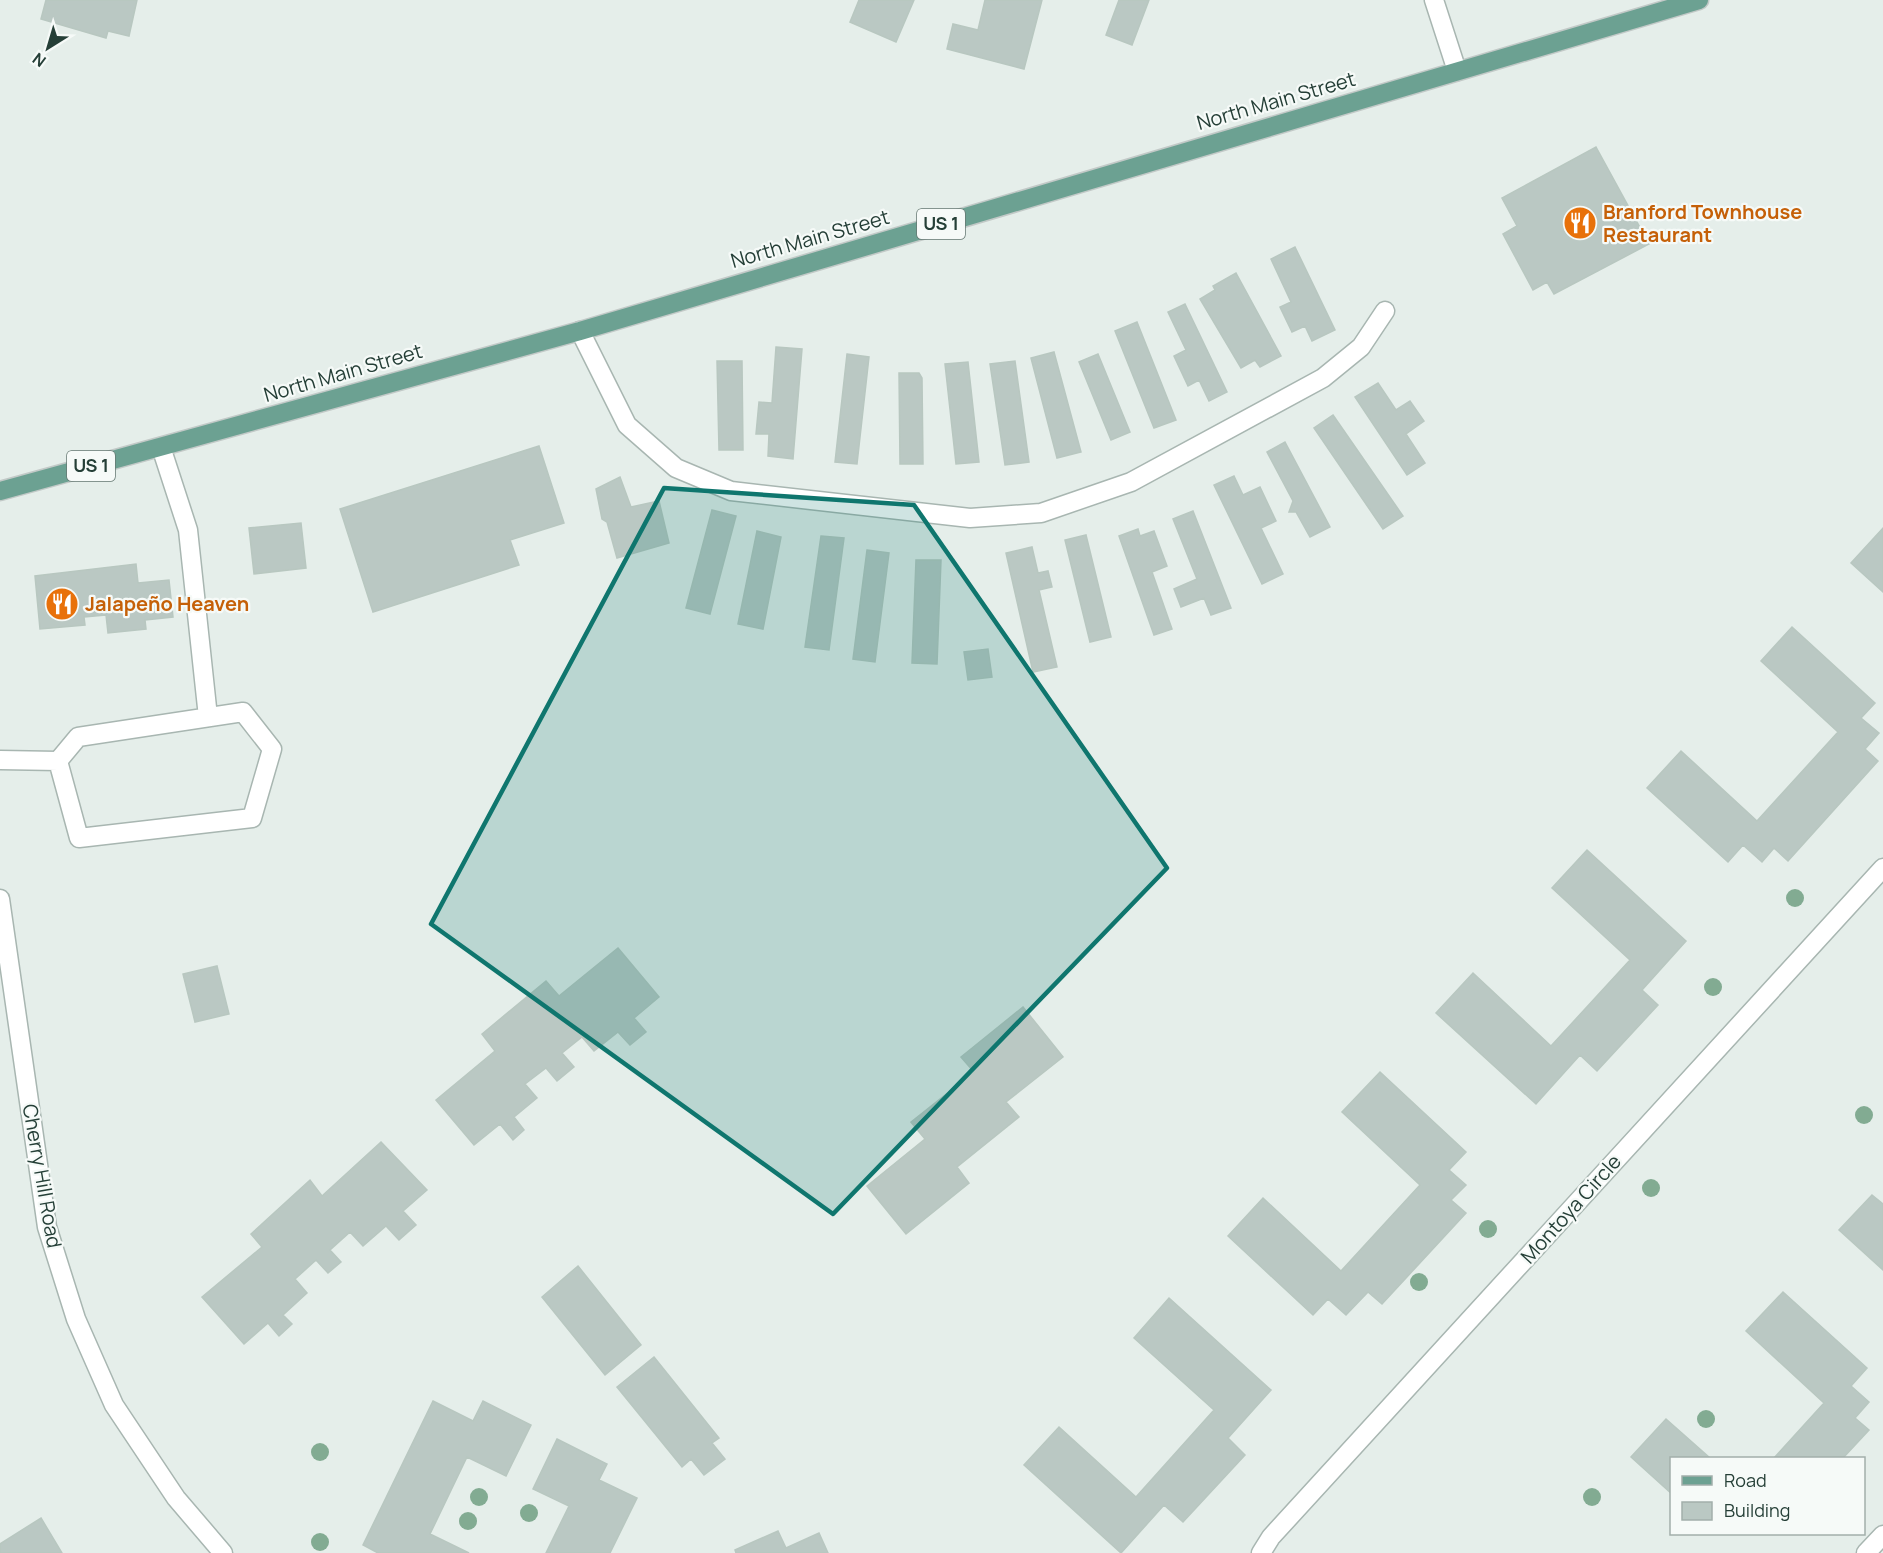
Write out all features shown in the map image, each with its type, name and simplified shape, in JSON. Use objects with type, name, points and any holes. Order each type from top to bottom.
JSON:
[{"type":"main road","name":"North Main Street","points":[[0,491],[580,331],[1699,0]]},
{"type":"street","points":[[1434,0],[1457,71]]},
{"type":"street","points":[[580,331],[627,425],[676,468],[731,491],[970,518],[1041,513],[1131,482],[1323,378],[1361,346],[1385,311]]},
{"type":"street","points":[[161,447],[188,530],[208,717]]},
{"type":"street","points":[[243,712],[272,749],[252,818],[79,838],[58,761],[78,737],[243,712]]},
{"type":"street","points":[[0,760],[58,761]]},
{"type":"street","name":"Montoya Circle","points":[[1261,1553],[1271,1537],[1883,868]]},
{"type":"street","name":"Cherry Hill Road","points":[[0,899],[47,1227],[75,1319],[114,1405],[176,1498],[223,1553]]},
{"type":"street","points":[[1866,1553],[1883,1535]]},
{"type":"highlighted area","points":[[664,488],[914,505],[1167,868],[833,1214],[431,924]]},
{"type":"building","points":[[46,0],[137,0],[129,36],[108,31],[106,38],[41,19]]},
{"type":"building","points":[[859,0],[914,0],[896,42],[850,22]]},
{"type":"building","points":[[985,0],[1042,0],[1024,69],[947,49],[953,24],[978,30]]},
{"type":"building","points":[[1119,0],[1149,0],[1132,45],[1106,35]]},
{"type":"building","points":[[1596,147],[1649,244],[1554,294],[1547,282],[1533,290],[1503,234],[1517,226],[1502,198]]},
{"type":"building","points":[[1295,247],[1335,330],[1312,341],[1305,326],[1292,332],[1280,307],[1291,302],[1271,259]]},
{"type":"building","points":[[1236,273],[1281,356],[1260,367],[1255,360],[1241,368],[1200,299],[1215,290],[1213,286]]},
{"type":"building","points":[[1185,304],[1227,392],[1209,401],[1199,380],[1188,386],[1174,356],[1186,350],[1168,312]]},
{"type":"building","points":[[1137,322],[1176,420],[1154,428],[1115,331]]},
{"type":"building","points":[[776,347],[802,349],[793,459],[768,456],[769,434],[756,434],[759,402],[772,403]]},
{"type":"building","points":[[1054,352],[1081,452],[1057,458],[1031,358]]},
{"type":"building","points":[[847,354],[869,357],[857,464],[835,462]]},
{"type":"building","points":[[1098,354],[1130,432],[1111,440],[1079,362]]},
{"type":"building","points":[[717,361],[742,361],[743,450],[719,450]]},
{"type":"building","points":[[1015,361],[1029,462],[1005,465],[990,364]]},
{"type":"building","points":[[968,362],[979,462],[956,464],[945,364]]},
{"type":"building","points":[[899,373],[919,373],[922,378],[923,464],[900,464]]},
{"type":"building","points":[[1378,383],[1396,410],[1410,401],[1424,421],[1406,434],[1425,463],[1407,475],[1355,397]]},
{"type":"building","points":[[1333,415],[1403,516],[1383,529],[1314,428]]},
{"type":"building","points":[[1285,442],[1330,527],[1310,537],[1296,512],[1289,512],[1293,501],[1267,452]]},
{"type":"building","points":[[539,446],[564,523],[510,540],[519,565],[373,612],[340,509]]},
{"type":"building","points":[[1234,476],[1243,495],[1260,487],[1276,521],[1261,528],[1283,574],[1262,584],[1214,485]]},
{"type":"building","points":[[620,477],[631,507],[659,501],[669,543],[617,558],[607,522],[602,519],[596,489]]},
{"type":"building","points":[[712,510],[736,516],[710,614],[686,608]]},
{"type":"building","points":[[1193,511],[1231,608],[1211,615],[1204,598],[1181,607],[1174,589],[1197,579],[1173,519]]},
{"type":"building","points":[[301,523],[306,568],[254,574],[249,528]]},
{"type":"building","points":[[1883,528],[1883,592],[1851,563]]},
{"type":"building","points":[[1138,529],[1140,536],[1154,531],[1167,566],[1152,572],[1172,629],[1154,635],[1119,536]]},
{"type":"building","points":[[757,531],[781,537],[763,629],[738,624]]},
{"type":"building","points":[[1086,535],[1111,637],[1090,642],[1065,540]]},
{"type":"building","points":[[821,536],[844,538],[829,650],[805,647]]},
{"type":"building","points":[[1032,547],[1038,573],[1048,571],[1052,587],[1039,590],[1057,667],[1033,672],[1006,553]]},
{"type":"building","points":[[867,550],[889,553],[875,662],[853,659]]},
{"type":"building","points":[[916,560],[941,560],[937,664],[912,663]]},
{"type":"building","points":[[136,564],[138,583],[169,580],[173,617],[145,620],[146,629],[108,633],[106,615],[84,617],[85,625],[40,629],[35,576]]},
{"type":"building","points":[[1792,627],[1875,703],[1861,718],[1879,733],[1865,749],[1878,761],[1788,861],[1774,848],[1762,862],[1743,845],[1728,862],[1647,788],[1681,751],[1757,821],[1838,732],[1761,661]]},
{"type":"building","points":[[988,649],[992,677],[968,680],[964,652]]},
{"type":"building","points":[[1587,850],[1686,941],[1642,990],[1658,1005],[1597,1071],[1580,1055],[1536,1104],[1436,1013],[1473,973],[1551,1046],[1630,960],[1552,888]]},
{"type":"building","points":[[618,948],[659,997],[634,1018],[646,1032],[630,1045],[618,1032],[594,1051],[582,1037],[562,1053],[574,1067],[557,1081],[546,1068],[525,1084],[537,1098],[514,1117],[524,1130],[513,1140],[500,1124],[474,1145],[436,1100],[495,1051],[482,1034],[546,981],[559,996]]},
{"type":"building","points":[[217,966],[229,1014],[195,1022],[183,974]]},
{"type":"building","points":[[1023,1007],[1063,1057],[1006,1102],[1019,1117],[957,1167],[969,1183],[906,1234],[867,1186],[925,1139],[911,1122],[974,1072],[961,1057]]},
{"type":"building","points":[[1380,1072],[1466,1152],[1449,1170],[1466,1185],[1451,1200],[1466,1213],[1382,1304],[1368,1292],[1346,1315],[1328,1299],[1313,1315],[1228,1236],[1263,1198],[1341,1271],[1420,1185],[1342,1112]]},
{"type":"building","points":[[381,1142],[427,1190],[403,1211],[416,1225],[399,1240],[386,1226],[363,1246],[350,1232],[330,1250],[341,1262],[328,1273],[316,1260],[295,1279],[307,1293],[283,1315],[292,1324],[279,1336],[268,1323],[244,1344],[202,1297],[262,1247],[251,1234],[310,1180],[322,1196]]},
{"type":"building","points":[[1872,1195],[1883,1204],[1883,1270],[1839,1230]]},
{"type":"building","points":[[578,1266],[641,1345],[605,1375],[542,1297]]},
{"type":"building","points":[[1783,1292],[1867,1368],[1851,1386],[1869,1402],[1855,1418],[1869,1430],[1844,1457],[1775,1457],[1824,1403],[1746,1331]]},
{"type":"building","points":[[1169,1298],[1271,1390],[1228,1438],[1245,1455],[1183,1522],[1164,1505],[1121,1553],[1024,1465],[1059,1427],[1136,1497],[1214,1410],[1134,1338]]},
{"type":"building","points":[[654,1357],[719,1438],[712,1443],[725,1459],[704,1475],[691,1459],[682,1467],[617,1387]]},
{"type":"building","points":[[433,1401],[473,1421],[483,1401],[531,1425],[506,1476],[467,1457],[430,1534],[469,1553],[378,1553],[363,1545]]},
{"type":"building","points":[[1666,1419],[1709,1457],[1670,1457],[1670,1492],[1631,1457]]},
{"type":"building","points":[[557,1439],[607,1464],[599,1480],[637,1498],[610,1553],[546,1553],[569,1506],[533,1489]]},
{"type":"building","points":[[41,1518],[62,1553],[0,1553],[0,1544]]},
{"type":"building","points":[[778,1531],[786,1548],[819,1533],[828,1553],[736,1553],[735,1550]]},
{"type":"place","name":"Branford Townhouse Restaurant","points":[[1580,223]]},
{"type":"place","name":"Jalapeño Heaven","points":[[62,604]]}]
